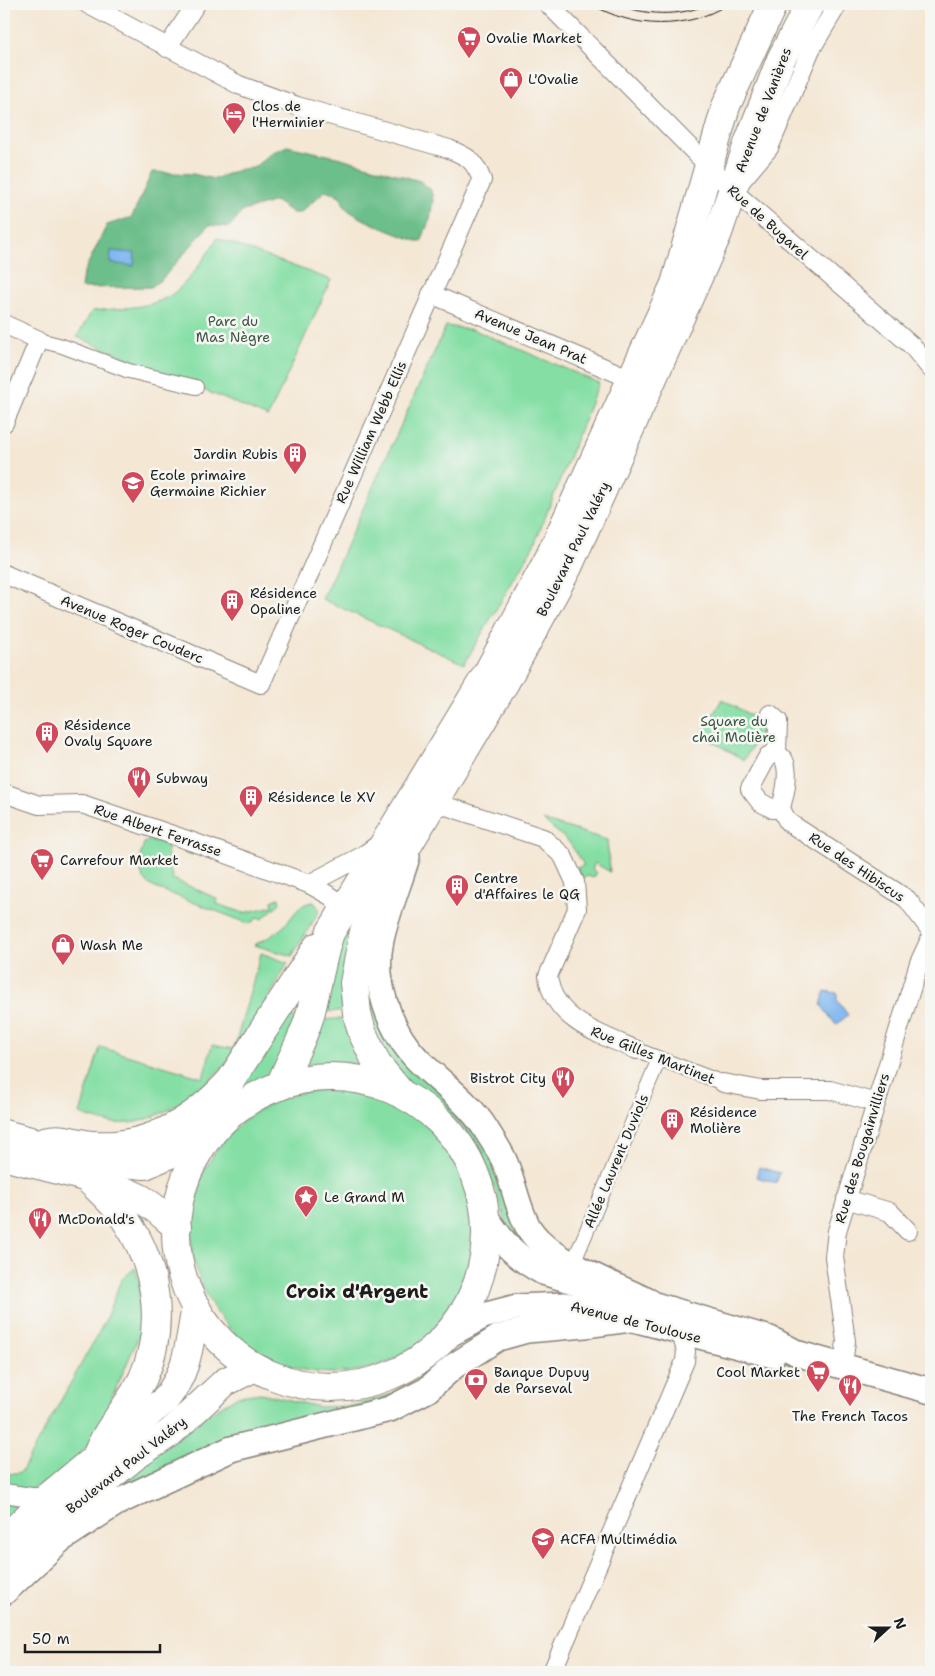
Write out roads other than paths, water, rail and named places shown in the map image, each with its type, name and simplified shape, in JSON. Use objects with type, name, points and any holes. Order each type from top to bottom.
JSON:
[{"type":"main road","points":[[709,166],[726,106],[773,4]]},
{"type":"main road","name":"Avenue de Vanières","points":[[733,191],[749,141],[781,59],[810,4]]},
{"type":"main road","name":"Boulevard Paul Valéry","points":[[399,1091],[377,1064],[362,1032],[354,984],[364,931],[399,840],[549,558],[675,284],[709,166]]},
{"type":"main road","name":"Boulevard Paul Valéry","points":[[280,1086],[300,1043],[310,1014],[319,968],[336,922],[399,840],[434,802],[504,684],[568,567],[668,349],[722,224],[733,191]]},
{"type":"main road","points":[[399,840],[381,941],[381,985],[392,1023],[404,1044],[418,1060],[467,1103],[485,1128],[503,1157],[527,1225],[538,1241],[554,1254],[650,1302]]},
{"type":"main road","points":[[38,1144],[48,1139],[92,1145],[144,1141],[190,1117],[214,1099],[231,1080],[316,948],[336,922]]},
{"type":"main road","points":[[346,1078],[399,1091],[436,1118],[455,1139],[470,1162],[480,1188],[485,1216],[486,1241],[482,1267],[475,1291],[463,1314],[448,1335],[428,1354],[405,1369],[380,1380],[353,1386],[326,1387],[298,1384],[255,1367],[222,1341],[196,1307],[181,1268],[177,1226],[180,1202],[186,1178],[196,1156],[210,1136],[242,1106],[280,1086],[302,1080],[346,1078]]},
{"type":"main road","points":[[4,1134],[111,1162],[144,1165],[210,1136]]},
{"type":"main road","points":[[4,1156],[89,1180],[103,1182],[142,1199],[177,1226]]},
{"type":"main road","points":[[89,1180],[124,1217],[140,1242],[155,1296],[156,1320],[152,1350],[142,1378],[101,1440],[95,1460]]},
{"type":"main road","name":"Avenue de Toulouse","points":[[485,1216],[503,1244],[522,1260],[543,1272],[569,1282],[650,1302],[770,1338],[799,1354],[843,1365],[931,1392]]},
{"type":"main road","name":"Avenue de Toulouse","points":[[448,1335],[483,1316],[517,1307],[565,1305],[602,1311],[767,1354],[788,1356],[799,1354]]},
{"type":"main road","name":"Boulevard Paul Valéry","points":[[4,1540],[48,1497],[95,1460],[165,1400],[175,1388],[181,1378],[188,1356],[196,1307]]},
{"type":"main road","points":[[4,1592],[60,1540],[116,1503],[231,1448],[390,1409],[427,1390],[454,1366],[498,1338],[527,1330],[585,1326],[630,1319]]},
{"type":"main road","name":"Boulevard Paul Valéry","points":[[4,1573],[79,1501],[135,1456],[170,1433],[225,1382],[255,1367]]},
{"type":"street","points":[[87,4],[167,48],[196,4]]},
{"type":"street","name":"Rue de Bugarel","points":[[548,4],[733,191],[912,346],[931,369]]},
{"type":"street","name":"Boulevard Paul Valéry","points":[[733,191],[769,148],[811,49],[838,4]]},
{"type":"street","name":"Rue William Webb Ellis","points":[[167,48],[239,85],[297,106],[450,149],[473,161],[482,180],[261,684]]},
{"type":"street","name":"Avenue Jean Prat","points":[[431,294],[631,379]]},
{"type":"street","points":[[4,324],[39,340],[62,346],[129,371],[196,387]]},
{"type":"street","points":[[4,423],[39,340]]},
{"type":"street","name":"Avenue Roger Couderc","points":[[4,574],[261,684]]},
{"type":"street","points":[[770,714],[778,721],[777,754]]},
{"type":"street","points":[[777,754],[786,761],[783,801],[780,807],[773,809],[760,802],[750,789],[768,756],[777,754]]},
{"type":"street","name":"Rue Albert Ferrasse","points":[[4,793],[39,805],[82,804],[309,884],[332,897],[336,922]]},
{"type":"street","name":"Rue Gilles Martinet","points":[[434,802],[543,838],[563,856],[575,882],[577,909],[548,976],[549,987],[562,1007],[579,1024],[637,1050],[723,1083],[761,1090],[830,1090],[876,1103]]},
{"type":"street","name":"Rue des Hibiscus","points":[[780,807],[788,822],[907,899],[931,932]]},
{"type":"street","points":[[309,884],[362,856],[399,840]]},
{"type":"street","name":"Rue des Bougainvilliers","points":[[843,1365],[846,1341],[834,1257],[837,1231],[919,963],[931,937]]},
{"type":"street","name":"Allée Laurent Duviols","points":[[575,1265],[577,1254],[659,1059]]},
{"type":"street","points":[[846,1199],[890,1212],[908,1231]]},
{"type":"street","points":[[554,1667],[685,1361],[686,1351],[682,1333]]},
{"type":"street","points":[[4,1493],[31,1498],[48,1497]]},
{"type":"water","points":[[111,251],[135,253],[134,266],[110,263]]},
{"type":"water","points":[[825,991],[837,993],[837,1000],[848,1015],[836,1025],[821,1005]]},
{"type":"water","points":[[759,1167],[780,1173],[776,1183],[756,1177]]},
{"type":"tram line","points":[[591,4],[624,18],[659,23],[695,19],[712,13],[728,4]]},
{"type":"tram line","points":[[615,4],[650,13],[673,13],[708,4]]},
{"type":"place","name":"Ovalie Market","points":[[469,59]]},
{"type":"place","name":"L'Ovalie","points":[[511,100]]},
{"type":"place","name":"Clos de l'Herminier","points":[[234,135]]},
{"type":"place","name":"Jardin Rubis","points":[[295,475]]},
{"type":"place","name":"Ecole primaire Germaine Richier","points":[[133,504]]},
{"type":"place","name":"Résidence Opaline","points":[[232,622]]},
{"type":"place","name":"Résidence Ovaly Square","points":[[47,754]]},
{"type":"place","name":"Subway","points":[[139,799]]},
{"type":"place","name":"Résidence le XV","points":[[251,818]]},
{"type":"place","name":"Carrefour Market","points":[[42,881]]},
{"type":"place","name":"Centre d'Affaires le QG","points":[[457,907]]},
{"type":"place","name":"Wash Me","points":[[63,966]]},
{"type":"place","name":"Bistrot City","points":[[563,1099]]},
{"type":"place","name":"Résidence Molière","points":[[672,1141]]},
{"type":"place","name":"Le Grand M","points":[[306,1218]]},
{"type":"place","name":"McDonald's","points":[[40,1240]]},
{"type":"place","name":"Cool Market","points":[[818,1393]]},
{"type":"place","name":"Banque Dupuy de Parseval","points":[[476,1401]]},
{"type":"place","name":"The French Tacos","points":[[850,1407]]},
{"type":"place","name":"ACFA Multimédia","points":[[543,1560]]},
{"type":"district","name":"Croix d'Argent","points":[[357,1291]]},
{"type":"park label","name":"Parc du Mas Nègre","points":[[233,330]]},
{"type":"park label","name":"Square du chai Molière","points":[[734,730]]}]
